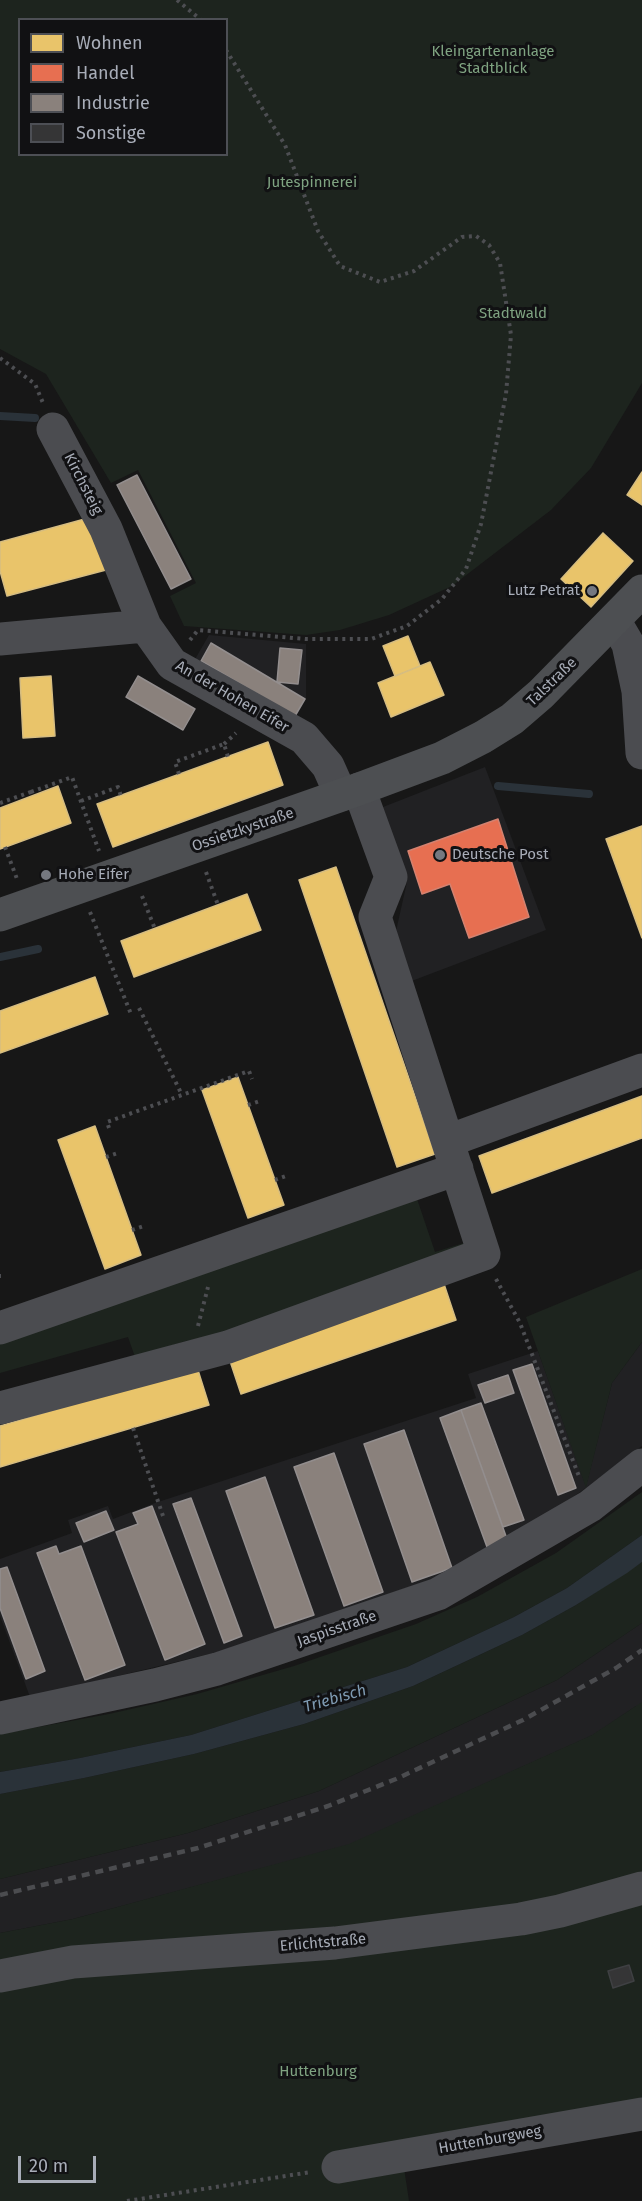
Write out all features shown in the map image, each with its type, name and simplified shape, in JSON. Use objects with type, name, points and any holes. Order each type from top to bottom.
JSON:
[{"type":"main road","name":"Talstraße","points":[[483,737],[512,719],[541,694],[642,591]]},
{"type":"main road","name":"Ossietzkystraße","points":[[0,915],[350,792],[442,758],[483,737]]},
{"type":"street","name":"Kirchsteig","points":[[53,429],[101,520],[145,626]]},
{"type":"street","points":[[614,620],[628,644],[640,692],[642,753]]},
{"type":"street","name":"An der Hohen Eifer","points":[[145,626],[172,664],[304,738],[350,792],[391,877],[375,917],[484,1254]]},
{"type":"street","points":[[0,639],[145,626]]},
{"type":"street","points":[[0,1328],[218,1251],[452,1155],[642,1070]]},
{"type":"street","points":[[0,1408],[228,1347],[484,1254]]},
{"type":"street","name":"Jaspisstraße","points":[[0,1718],[155,1685],[217,1669],[438,1594],[590,1506],[642,1465]]},
{"type":"street","name":"Erlichtstraße","points":[[0,1976],[74,1962],[335,1943],[521,1919],[560,1911],[642,1888]]},
{"type":"street","name":"Huttenburgweg","points":[[338,2167],[642,2114]]},
{"type":"path","points":[[177,0],[199,18]]},
{"type":"path","points":[[172,664],[198,630],[305,639],[370,639],[407,626],[442,599],[466,568],[481,524],[506,393],[511,334],[500,263],[489,245],[476,236],[462,237],[414,271],[380,282],[340,266],[318,231],[285,145],[228,53]]},
{"type":"path","points":[[0,358],[35,384],[53,429]]},
{"type":"path","points":[[180,774],[175,762],[224,744],[228,757]]},
{"type":"path","points":[[0,803],[32,794],[72,777],[81,801],[94,882],[130,1014]]},
{"type":"path","points":[[81,801],[118,787],[121,796]]},
{"type":"path","points":[[139,1008],[182,1095]]},
{"type":"path","points":[[109,1128],[107,1122],[249,1071],[252,1079]]},
{"type":"path","points":[[248,1105],[260,1101]]},
{"type":"path","points":[[106,1157],[118,1153]]},
{"type":"path","points":[[275,1180],[286,1176]]},
{"type":"path","points":[[132,1230],[144,1226]]},
{"type":"path","points":[[190,1357],[218,1251]]},
{"type":"path","points":[[484,1254],[520,1323],[590,1506]]},
{"type":"path","points":[[133,1428],[163,1516]]},
{"type":"path","points":[[127,2201],[338,2167]]},
{"type":"shaded area","points":[[209,635],[306,644],[306,699],[294,720],[194,661]]},
{"type":"shaded area","points":[[485,767],[546,930],[409,982],[394,940],[407,882],[378,809]]},
{"type":"shaded area","points":[[642,1342],[642,1446],[508,1542],[453,1572],[226,1650],[30,1697],[0,1616],[0,1559],[72,1533],[68,1520],[108,1506],[113,1519],[155,1503],[476,1398],[468,1374],[538,1351],[586,1486],[612,1383]]},
{"type":"shaded area","points":[[642,1623],[642,1711],[636,1706],[593,1735],[349,1845],[73,1919],[0,1933],[0,1879],[188,1833],[319,1791],[557,1680]]},
{"type":"green space","name":"Stadtwald","points":[[0,0],[642,0],[642,383],[591,468],[551,510],[452,586],[389,615],[340,630],[306,635],[184,626],[170,596],[196,583],[138,470],[111,483],[46,374],[0,349]]},
{"type":"green space","points":[[414,1190],[435,1252],[470,1241],[470,1247],[214,1339],[186,1341],[135,1357],[128,1337],[0,1373],[0,1332]]},
{"type":"green space","points":[[642,1269],[642,1342],[612,1383],[586,1488],[526,1317]]},
{"type":"green space","points":[[642,1492],[642,1535],[567,1588],[514,1617],[407,1667],[191,1735],[0,1772],[0,1734],[109,1714],[197,1694],[294,1666],[416,1624],[477,1597],[556,1553]]},
{"type":"green space","points":[[642,1562],[642,1623],[557,1680],[319,1791],[188,1833],[0,1879],[0,1794],[194,1754],[304,1724],[413,1686],[522,1635],[576,1605]]},
{"type":"green space","name":"Huttenburg","points":[[642,1702],[642,2120],[404,2168],[409,2201],[0,2201],[0,1933],[73,1919],[349,1844],[592,1735]]},
{"type":"water","name":"Triebisch","points":[[642,1535],[642,1562],[627,1573],[522,1635],[413,1686],[304,1724],[194,1754],[0,1794],[0,1772],[191,1735],[407,1667],[514,1617],[567,1588]]},
{"type":"building: Wohnen","points":[[642,472],[642,505],[627,495]]},
{"type":"building: Wohnen","points":[[92,517],[106,570],[7,596],[0,571],[0,542]]},
{"type":"building: Wohnen","points":[[603,533],[633,561],[591,607],[561,579]]},
{"type":"building: Wohnen","points":[[408,636],[420,666],[395,676],[383,646]]},
{"type":"building: Wohnen","points":[[430,662],[444,695],[391,717],[378,683]]},
{"type":"building: Wohnen","points":[[51,676],[55,736],[23,738],[20,678]]},
{"type":"building: Wohnen","points":[[268,742],[283,785],[113,847],[97,804]]},
{"type":"building: Wohnen","points":[[58,786],[71,823],[0,849],[0,808]]},
{"type":"building: Wohnen","points":[[642,826],[642,938],[606,839]]},
{"type":"building: Wohnen","points":[[336,867],[435,1154],[397,1167],[299,880]]},
{"type":"building: Wohnen","points":[[247,894],[261,930],[134,977],[121,941]]},
{"type":"building: Wohnen","points":[[95,977],[108,1014],[0,1053],[0,1011]]},
{"type":"building: Wohnen","points":[[238,1077],[284,1205],[248,1218],[202,1090]]},
{"type":"building: Wohnen","points":[[642,1096],[642,1138],[492,1193],[479,1156]]},
{"type":"building: Wohnen","points":[[95,1126],[141,1255],[105,1269],[58,1140]]},
{"type":"building: Wohnen","points":[[444,1284],[456,1320],[241,1394],[229,1358]]},
{"type":"building: Wohnen","points":[[197,1367],[209,1405],[0,1467],[0,1426]]},
{"type":"building: Handel","points":[[498,819],[529,917],[469,938],[450,884],[422,894],[408,851]]},
{"type":"building: Industrie","points":[[137,475],[191,579],[171,589],[117,485]]},
{"type":"building: Industrie","points":[[211,643],[305,699],[295,716],[201,661]]},
{"type":"building: Industrie","points":[[280,648],[302,650],[298,684],[277,682]]},
{"type":"building: Industrie","points":[[138,676],[195,709],[183,730],[126,697]]},
{"type":"building: Industrie","points":[[532,1364],[576,1488],[558,1495],[513,1370]]},
{"type":"building: Industrie","points":[[508,1375],[514,1393],[485,1403],[478,1385]]},
{"type":"building: Industrie","points":[[481,1403],[524,1520],[503,1527],[461,1410]]},
{"type":"building: Industrie","points":[[461,1410],[507,1539],[487,1547],[440,1418]]},
{"type":"building: Industrie","points":[[404,1430],[452,1568],[412,1582],[364,1444]]},
{"type":"building: Industrie","points":[[334,1453],[383,1592],[344,1606],[294,1467]]},
{"type":"building: Industrie","points":[[265,1477],[314,1615],[275,1628],[226,1491]]},
{"type":"building: Industrie","points":[[191,1498],[242,1636],[224,1643],[173,1504]]},
{"type":"building: Industrie","points":[[152,1506],[205,1644],[165,1660],[116,1532],[138,1524],[133,1513]]},
{"type":"building: Industrie","points":[[106,1511],[114,1530],[84,1542],[76,1523]]},
{"type":"building: Industrie","points":[[56,1546],[59,1554],[81,1546],[125,1665],[85,1680],[37,1553]]},
{"type":"building: Industrie","points":[[7,1567],[45,1671],[26,1679],[0,1608],[0,1569]]},
{"type":"building: Sonstige","points":[[629,1965],[634,1981],[613,1988],[608,1971]]},
{"type":"waterway","points":[[0,416],[35,418]]},
{"type":"waterway","points":[[498,786],[589,794]]},
{"type":"waterway","points":[[0,957],[38,949]]},
{"type":"railway","points":[[0,1895],[198,1848],[328,1806],[396,1779],[523,1720],[616,1668],[642,1650]]},
{"type":"place","name":"Lutz Petrat","points":[[592,591]]},
{"type":"place","name":"Deutsche Post","points":[[440,855]]},
{"type":"place","name":"Hohe Eifer","points":[[46,875]]},
{"type":"park label","name":"Kleingartenanlage Stadtblick","points":[[493,60]]},
{"type":"park label","name":"Jutespinnerei","points":[[312,183]]}]
